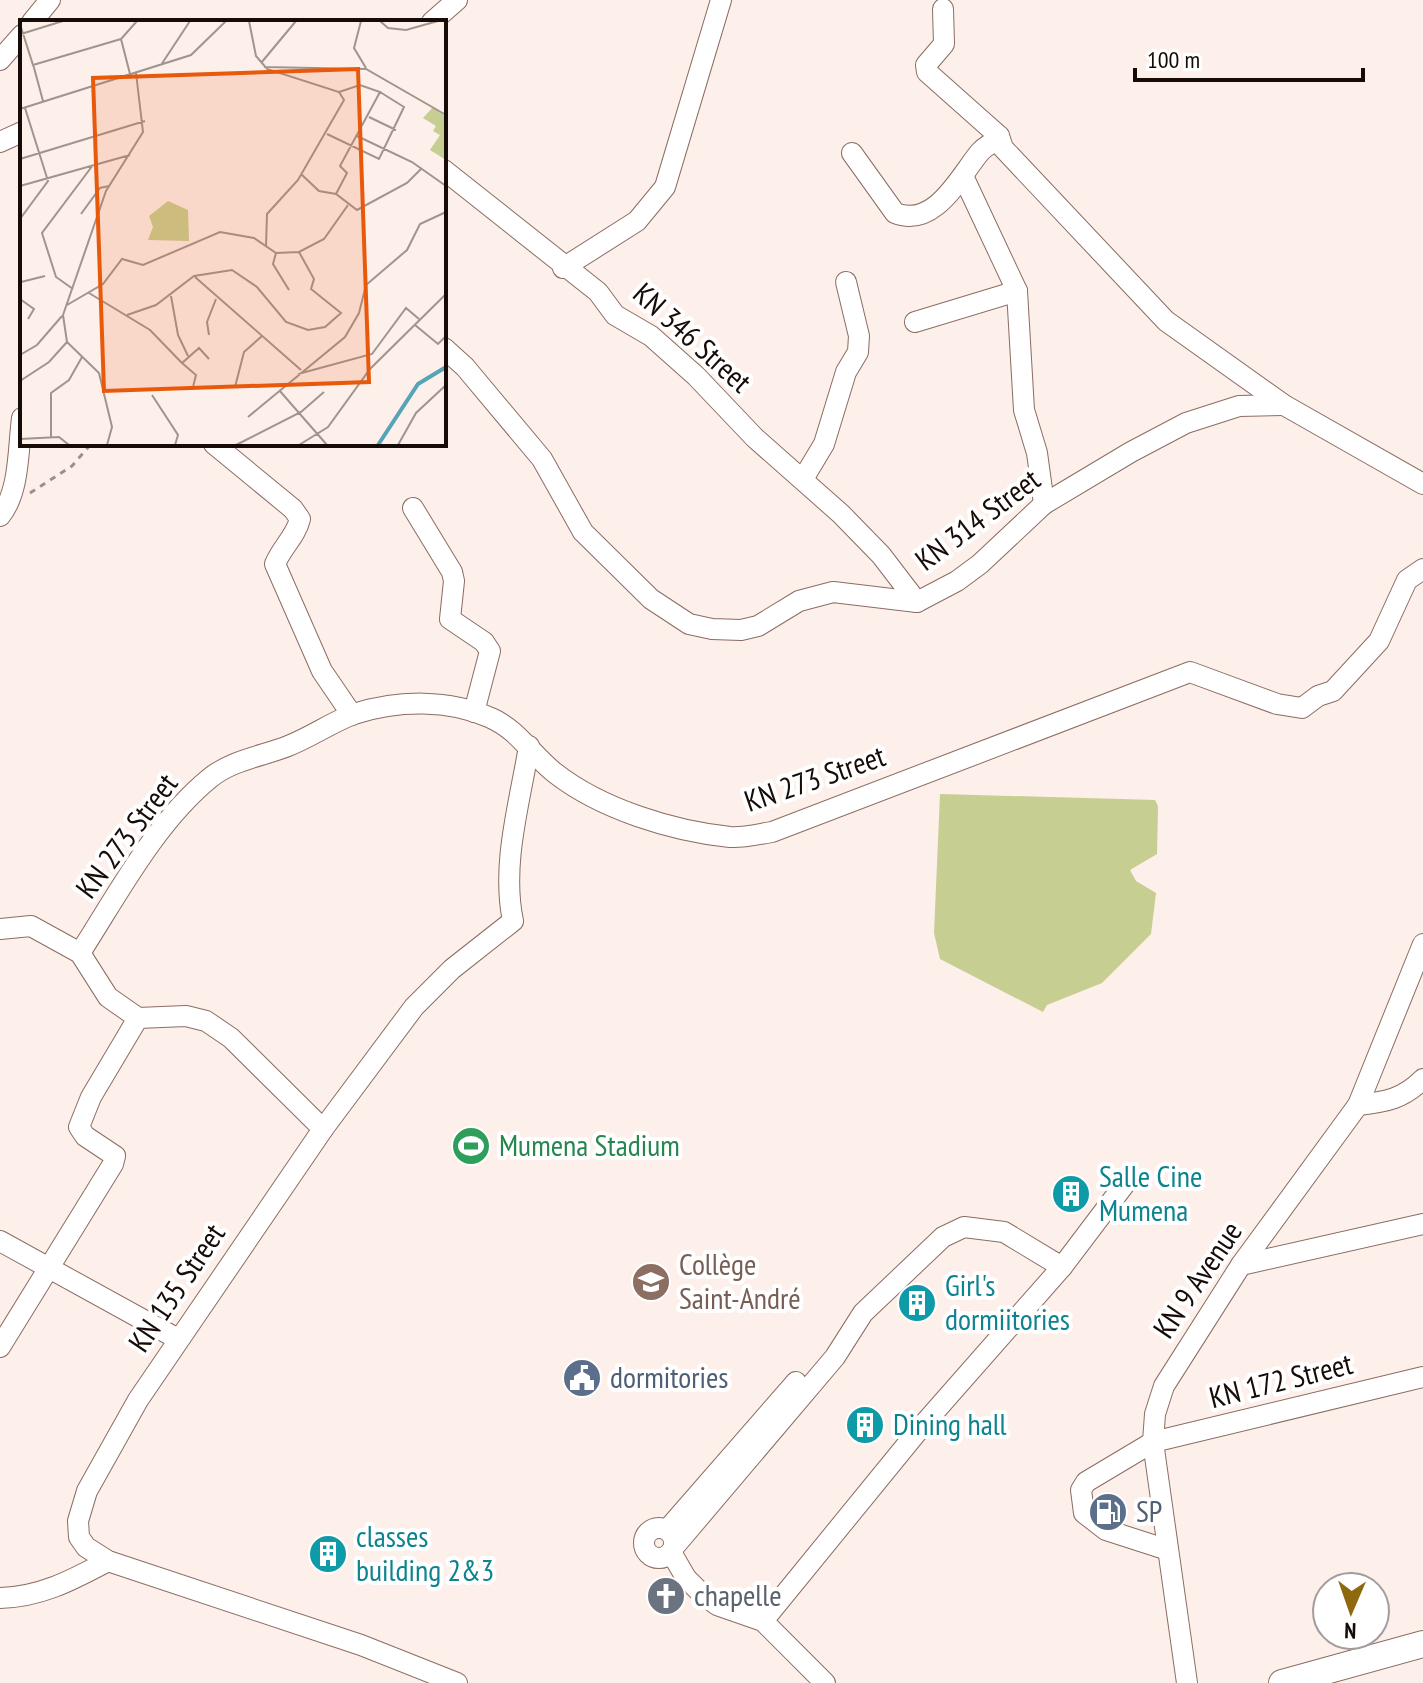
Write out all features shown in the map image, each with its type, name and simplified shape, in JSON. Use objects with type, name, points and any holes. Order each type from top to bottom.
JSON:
[{"type":"main road","points":[[1282,1683],[1423,1644]]},
{"type":"street","points":[[34,20],[50,0]]},
{"type":"street","points":[[434,20],[457,0]]},
{"type":"street","points":[[563,268],[637,221],[665,187],[721,0]]},
{"type":"street","points":[[943,9],[944,44],[926,65],[927,72],[999,136],[1003,148],[1166,321],[1284,405],[1423,484]]},
{"type":"street","points":[[0,60],[20,37]]},
{"type":"street","points":[[0,142],[20,133]]},
{"type":"street","points":[[852,153],[895,213],[905,217],[923,212],[944,199],[982,149],[993,144],[999,136]]},
{"type":"street","name":"KN 346 Street","points":[[446,172],[563,268],[598,292],[615,315],[651,336],[696,376],[755,438],[803,479],[881,555],[917,602]]},
{"type":"street","points":[[963,176],[1017,291],[1024,410],[1037,453],[1044,504]]},
{"type":"street","points":[[803,479],[824,444],[846,372],[858,352],[859,336],[846,282]]},
{"type":"street","points":[[915,322],[1017,291]]},
{"type":"street","name":"KN 314 Street","points":[[446,350],[465,367],[542,459],[583,532],[651,599],[689,624],[741,630],[775,619],[799,601],[833,592],[917,602],[957,581],[980,564],[1044,504],[1186,423],[1239,406],[1284,405]]},
{"type":"street","points":[[3,512],[15,473],[20,434]]},
{"type":"street","points":[[216,446],[293,509],[300,519],[297,532],[283,545],[275,564],[322,671],[352,715]]},
{"type":"street","points":[[413,508],[452,572],[450,619],[484,642],[490,651],[474,712]]},
{"type":"street","name":"KN 273 Street","points":[[80,953],[174,814],[211,777],[232,765],[314,736],[352,715],[435,703],[474,712],[494,719],[529,746],[554,772],[579,789],[636,814],[732,837],[772,832],[1190,672],[1277,704],[1302,708],[1318,696],[1333,691],[1379,641],[1407,580],[1423,569]]},
{"type":"street","name":"KN 135 Street","points":[[457,1683],[361,1645],[108,1561],[86,1547],[79,1537],[78,1521],[87,1491],[138,1400],[323,1129],[414,1007],[452,969],[513,921],[509,902],[511,851],[529,746]]},
{"type":"street","points":[[0,929],[31,926],[80,953],[108,997],[138,1018],[186,1016],[206,1021],[231,1038],[323,1129]]},
{"type":"street","name":"KN 9 Avenue","points":[[1187,1683],[1153,1442],[1155,1414],[1164,1386],[1241,1265],[1358,1105],[1423,944]]},
{"type":"street","points":[[0,1347],[8,1318],[50,1268],[113,1164],[115,1156],[85,1136],[79,1127],[91,1097],[138,1018]]},
{"type":"street","points":[[1358,1105],[1388,1102],[1408,1095],[1423,1079]]},
{"type":"street","points":[[763,1621],[922,1426],[1062,1267],[1127,1181]]},
{"type":"street","points":[[1241,1265],[1423,1224]]},
{"type":"street","points":[[825,1683],[763,1621],[717,1605],[686,1578],[671,1543],[842,1329],[855,1323],[943,1237],[964,1227],[1004,1232],[1062,1267]]},
{"type":"street","points":[[0,1241],[178,1339]]},
{"type":"street","name":"KN 172 Street","points":[[1168,1550],[1106,1530],[1084,1513],[1081,1490],[1086,1482],[1153,1442],[1423,1377]]},
{"type":"street","points":[[0,1598],[37,1594],[108,1561]]},
{"type":"path","points":[[3,512],[72,466],[89,446]]},
{"type":"green space","points":[[940,794],[1155,800],[1158,806],[1157,854],[1130,870],[1136,881],[1156,893],[1151,934],[1102,983],[1047,1005],[1043,1012],[940,959],[934,933]]},
{"type":"place","name":"Mumena Stadium","points":[[471,1146]]},
{"type":"place","name":"Salle Cine Mumena","points":[[1071,1194]]},
{"type":"place","name":"Collège Saint-André","points":[[651,1282]]},
{"type":"place","name":"Girl's dormiitories","points":[[917,1303]]},
{"type":"place","name":"dormitories","points":[[582,1378]]},
{"type":"place","name":"Dining hall","points":[[865,1425]]},
{"type":"place","name":"SP","points":[[1108,1512]]},
{"type":"place","name":"classes building 2&3","points":[[328,1554]]},
{"type":"place","name":"chapelle","points":[[666,1596]]}]
